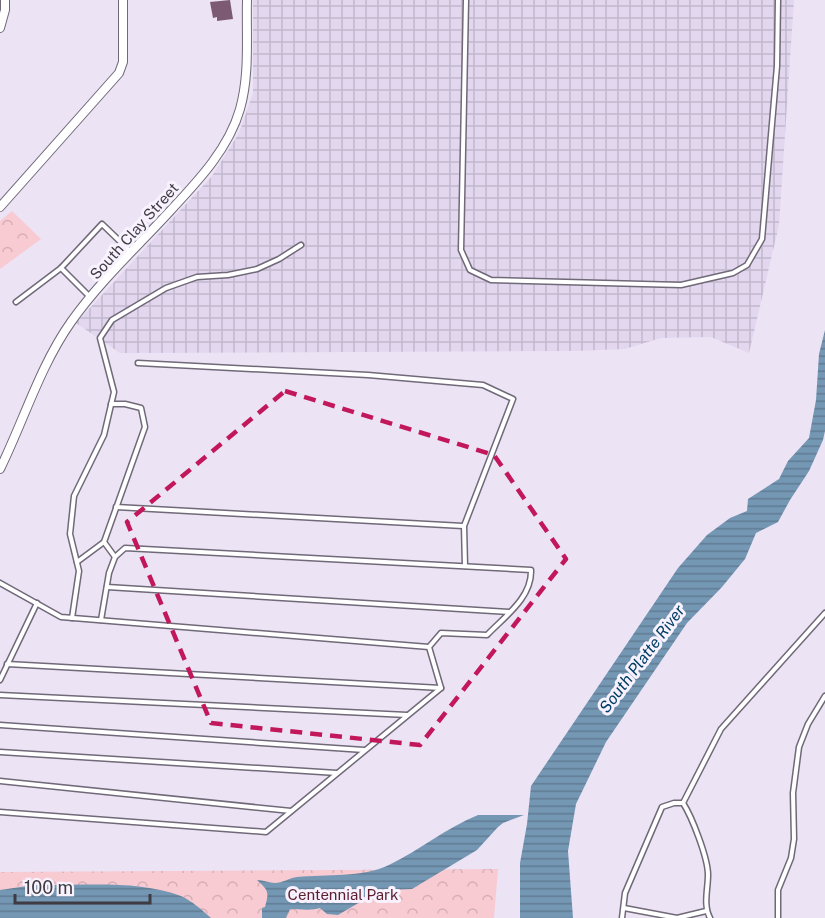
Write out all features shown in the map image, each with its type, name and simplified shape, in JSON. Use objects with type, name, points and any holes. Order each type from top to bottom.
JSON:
[{"type":"street","points":[[0,28],[5,0]]},
{"type":"street","points":[[0,207],[119,73],[123,62],[123,0]]},
{"type":"street","name":"South Clay Street","points":[[0,469],[55,347],[70,323],[201,177],[230,135],[242,100],[246,77],[247,0]]},
{"type":"lane","points":[[466,0],[461,250],[470,270],[491,280],[681,285],[733,273],[747,265],[762,239],[777,66],[778,0]]},
{"type":"lane","points":[[16,302],[61,268],[102,224],[131,253]]},
{"type":"lane","points":[[72,618],[79,571],[70,534],[74,496],[104,435],[114,392],[100,338],[112,320],[166,288],[197,277],[228,275],[257,269],[301,245]]},
{"type":"lane","points":[[61,268],[91,298]]},
{"type":"lane","points":[[138,363],[368,375],[483,385],[513,399],[464,526],[465,566]]},
{"type":"lane","points":[[77,562],[104,542],[145,428],[141,408],[125,404],[111,404]]},
{"type":"lane","points":[[116,507],[464,526]]},
{"type":"lane","points":[[104,542],[115,557]]},
{"type":"lane","points":[[101,620],[115,557],[125,549],[531,570],[528,592],[487,634],[441,633],[429,647]]},
{"type":"lane","points":[[0,583],[61,617],[429,647]]},
{"type":"lane","points":[[107,586],[509,612]]},
{"type":"lane","points":[[0,680],[37,603]]},
{"type":"lane","points":[[683,803],[721,729],[825,613]]},
{"type":"lane","points":[[429,647],[441,688]]},
{"type":"lane","points":[[7,664],[441,688]]},
{"type":"lane","points":[[0,812],[266,832],[441,688]]},
{"type":"lane","points":[[0,695],[407,715]]},
{"type":"lane","points":[[778,918],[778,890],[791,858],[794,839],[794,793],[799,747],[808,724],[825,696]]},
{"type":"lane","points":[[0,725],[365,750]]},
{"type":"lane","points":[[0,752],[337,773]]},
{"type":"lane","points":[[0,781],[291,811]]},
{"type":"lane","points":[[622,918],[625,893],[662,807],[683,803]]},
{"type":"lane","points":[[683,803],[691,816],[709,872],[706,911],[710,918]]},
{"type":"lane","points":[[624,908],[677,918],[706,911]]},
{"type":"highlighted area","points":[[285,391],[494,455],[566,559],[420,745],[211,723],[127,522]]},
{"type":"shaded area","points":[[253,0],[794,0],[779,225],[749,353],[711,337],[661,338],[625,349],[574,351],[120,353],[76,323],[212,176],[239,133],[253,93]]},
{"type":"green space","points":[[12,211],[41,239],[0,269],[0,221]]},
{"type":"green space","name":"Centennial Park","points":[[498,869],[494,918],[0,918],[0,872]]},
{"type":"water","name":"South Platte River","points":[[825,330],[825,431],[809,471],[778,522],[756,533],[745,559],[687,623],[606,742],[576,804],[568,851],[573,918],[520,918],[520,863],[531,786],[678,568],[707,535],[730,518],[747,511],[748,499],[779,479],[788,461],[809,438],[816,400],[819,354]]},
{"type":"water","points":[[478,815],[524,815],[503,823],[477,850],[412,889],[386,890],[338,915],[327,914],[320,908],[290,909],[286,918],[262,918],[262,908],[265,907],[267,895],[266,889],[257,880],[278,883],[297,877],[355,874],[378,869]]},
{"type":"water","points":[[109,884],[146,887],[181,896],[211,918],[0,918],[0,890],[34,885]]},
{"type":"building","points":[[230,0],[233,19],[217,21],[217,17],[213,18],[210,2]]}]
